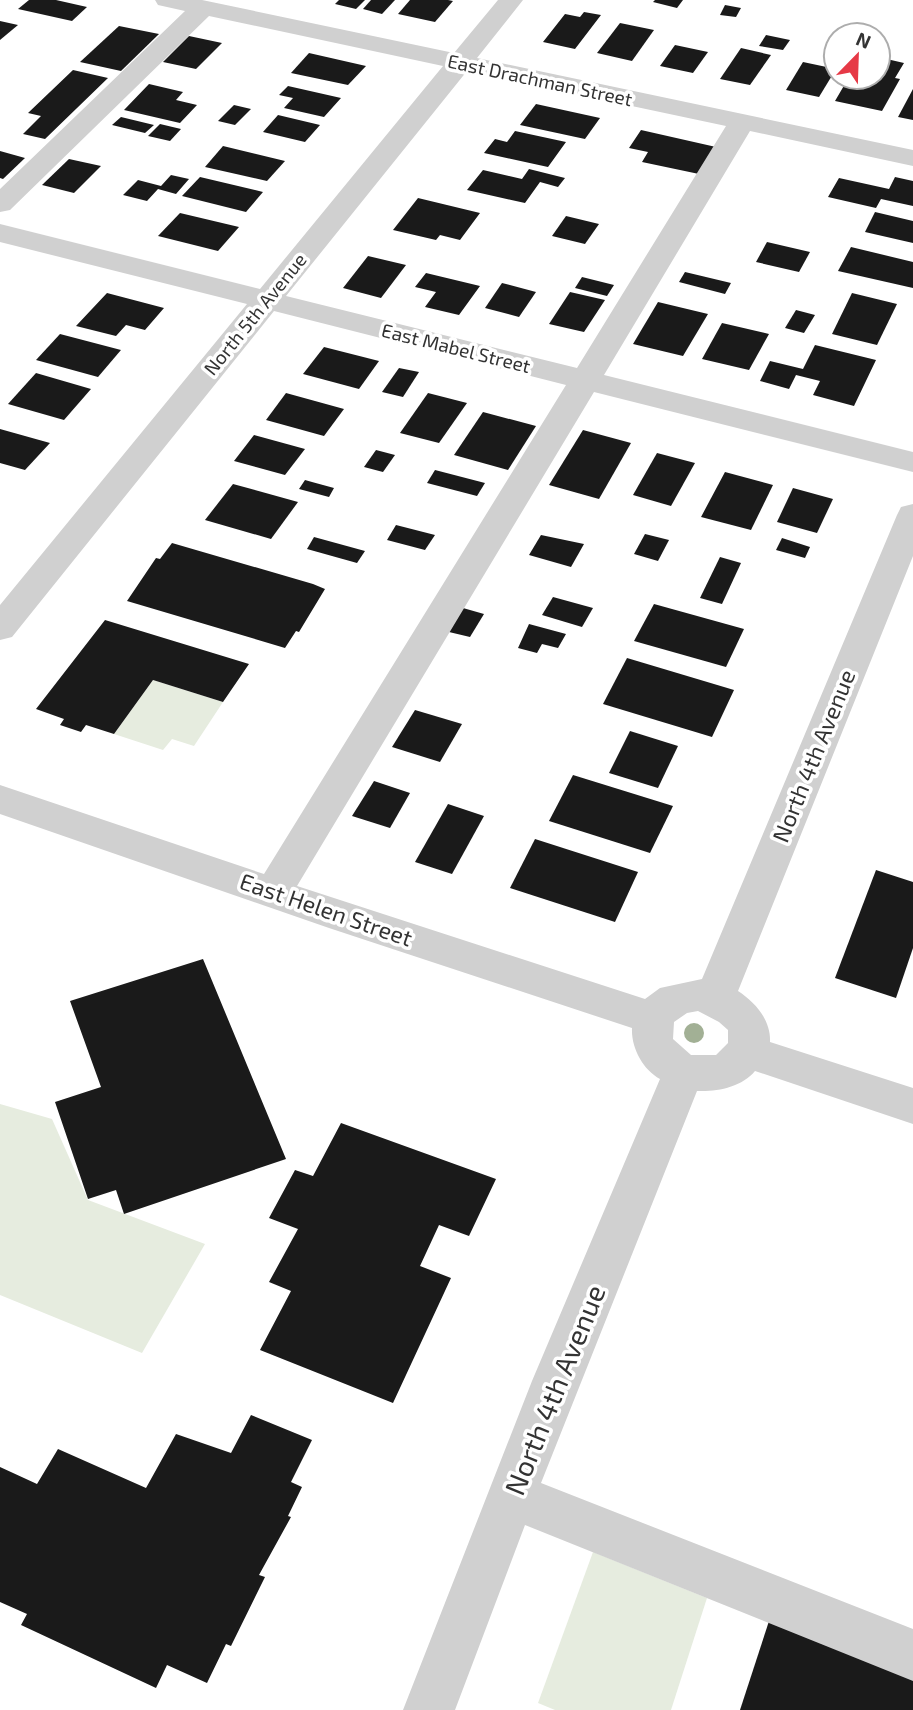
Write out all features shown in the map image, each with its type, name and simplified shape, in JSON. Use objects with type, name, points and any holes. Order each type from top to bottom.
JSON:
[{"type":"street","name":"East Drachman Street","points":[[167,0],[913,158]]},
{"type":"street","name":"North 5th Avenue","points":[[0,628],[511,0]]},
{"type":"street","points":[[0,204],[203,8]]},
{"type":"street","points":[[273,892],[742,122]]},
{"type":"street","name":"East Mabel Street","points":[[0,233],[913,462]]},
{"type":"street","name":"North 4th Avenue","points":[[715,997],[913,515]]},
{"type":"street","name":"East Helen Street","points":[[0,799],[654,1019]]},
{"type":"street","points":[[698,994],[715,997],[732,1006],[743,1017],[749,1031],[746,1051],[734,1067],[719,1073],[684,1072],[669,1064],[657,1052],[651,1039],[654,1019],[667,1002],[681,996],[698,994]]},
{"type":"street","points":[[746,1051],[913,1106]]},
{"type":"street","name":"North 4th Avenue","points":[[429,1710],[561,1368],[684,1072]]},
{"type":"street","points":[[512,1496],[913,1655]]},
{"type":"shaded area","points":[[153,680],[223,702],[194,746],[172,739],[163,750],[114,734]]},
{"type":"shaded area","points":[[0,1104],[52,1119],[88,1200],[205,1244],[142,1353],[0,1295]]},
{"type":"shaded area","points":[[593,1552],[707,1598],[671,1710],[555,1710],[538,1703]]},
{"type":"building","points":[[29,0],[56,0],[87,7],[72,21],[18,9]]},
{"type":"building","points":[[339,0],[365,0],[356,9],[335,4]]},
{"type":"building","points":[[371,0],[395,0],[382,14],[363,9]]},
{"type":"building","points":[[410,0],[453,1],[435,22],[398,14]]},
{"type":"building","points":[[683,0],[677,8],[653,2]]},
{"type":"building","points":[[725,5],[741,8],[736,17],[720,15]]},
{"type":"building","points":[[584,12],[601,15],[575,49],[543,42],[565,14],[580,17]]},
{"type":"building","points":[[0,21],[18,25],[0,40]]},
{"type":"building","points":[[620,23],[654,30],[632,61],[597,53]]},
{"type":"building","points":[[119,26],[159,34],[121,71],[80,62]]},
{"type":"building","points":[[766,35],[790,40],[783,50],[759,46]]},
{"type":"building","points":[[189,36],[222,43],[196,69],[163,62]]},
{"type":"building","points":[[675,45],[708,52],[693,73],[660,66]]},
{"type":"building","points":[[741,48],[771,55],[750,85],[720,79]]},
{"type":"building","points":[[309,53],[366,66],[348,85],[291,73]]},
{"type":"building","points":[[892,60],[904,63],[895,78],[900,79],[882,111],[835,101],[841,91],[892,91]]},
{"type":"building","points":[[803,62],[822,66],[823,91],[819,97],[786,90]]},
{"type":"building","points":[[73,70],[108,78],[45,139],[23,134],[41,116],[28,113]]},
{"type":"building","points":[[149,84],[183,92],[176,100],[197,105],[180,123],[124,110]]},
{"type":"building","points":[[288,86],[341,98],[324,117],[284,108],[293,98],[279,95]]},
{"type":"building","points":[[913,89],[913,120],[898,117]]},
{"type":"building","points":[[536,104],[600,118],[585,139],[520,125]]},
{"type":"building","points":[[234,105],[251,109],[235,125],[218,121]]},
{"type":"building","points":[[278,115],[320,125],[305,142],[263,132]]},
{"type":"building","points":[[121,117],[154,125],[145,133],[112,125]]},
{"type":"building","points":[[160,124],[181,129],[170,141],[148,136]]},
{"type":"building","points":[[641,130],[716,147],[699,174],[642,162],[648,152],[629,148]]},
{"type":"building","points":[[515,131],[566,142],[548,167],[484,153],[495,139],[507,142]]},
{"type":"building","points":[[223,146],[285,161],[267,181],[205,167]]},
{"type":"building","points":[[0,151],[25,158],[3,179],[0,178]]},
{"type":"building","points":[[69,159],[101,166],[74,193],[42,185]]},
{"type":"building","points":[[529,169],[565,178],[558,187],[540,182],[525,203],[467,190],[483,170],[522,179]]},
{"type":"building","points":[[171,175],[189,179],[176,194],[158,189],[147,201],[123,195],[138,180],[161,186]]},
{"type":"building","points":[[200,177],[263,192],[246,212],[182,196]]},
{"type":"building","points":[[895,177],[913,181],[913,206],[881,199],[876,208],[828,197],[839,178],[889,189]]},
{"type":"building","points":[[418,198],[480,213],[460,240],[440,235],[436,240],[393,230]]},
{"type":"building","points":[[875,212],[913,221],[913,243],[865,232]]},
{"type":"building","points":[[180,213],[239,227],[218,251],[158,236]]},
{"type":"building","points":[[566,216],[599,224],[585,244],[552,236]]},
{"type":"building","points":[[767,242],[810,252],[799,272],[756,262]]},
{"type":"building","points":[[851,247],[913,262],[913,288],[838,271]]},
{"type":"building","points":[[368,256],[406,265],[381,298],[343,288]]},
{"type":"building","points":[[685,272],[731,283],[725,294],[679,282]]},
{"type":"building","points":[[426,273],[480,286],[459,315],[425,307],[436,292],[415,287]]},
{"type":"building","points":[[582,277],[614,285],[607,296],[575,288]]},
{"type":"building","points":[[502,283],[536,292],[519,317],[485,308]]},
{"type":"building","points":[[570,292],[605,300],[584,332],[549,324]]},
{"type":"building","points":[[107,293],[164,308],[145,330],[126,325],[116,336],[76,326]]},
{"type":"building","points":[[852,293],[897,304],[877,345],[832,334]]},
{"type":"building","points":[[658,302],[708,314],[683,356],[633,344]]},
{"type":"building","points":[[796,310],[815,315],[804,333],[785,328]]},
{"type":"building","points":[[722,323],[769,334],[749,370],[702,359]]},
{"type":"building","points":[[60,334],[121,350],[98,377],[36,360]]},
{"type":"building","points":[[815,345],[876,360],[854,406],[813,395],[820,381],[796,375],[789,389],[760,381],[770,361],[803,369]]},
{"type":"building","points":[[324,347],[379,361],[359,389],[303,374]]},
{"type":"building","points":[[399,368],[419,372],[403,397],[382,392]]},
{"type":"building","points":[[36,373],[91,389],[64,420],[8,404]]},
{"type":"building","points":[[286,393],[344,409],[324,436],[266,420]]},
{"type":"building","points":[[428,393],[467,403],[439,443],[400,433]]},
{"type":"building","points":[[483,412],[536,426],[508,470],[454,455]]},
{"type":"building","points":[[0,429],[50,443],[25,470],[0,463]]},
{"type":"building","points":[[583,430],[631,443],[599,499],[549,485]]},
{"type":"building","points":[[254,435],[305,449],[285,475],[234,461]]},
{"type":"building","points":[[376,450],[395,455],[383,472],[364,467]]},
{"type":"building","points":[[657,453],[695,463],[671,506],[633,495]]},
{"type":"building","points":[[435,470],[485,483],[477,496],[427,483]]},
{"type":"building","points":[[725,472],[773,485],[751,530],[701,517]]},
{"type":"building","points":[[305,480],[334,488],[329,497],[299,489]]},
{"type":"building","points":[[233,484],[298,502],[271,539],[205,520]]},
{"type":"building","points":[[793,488],[833,499],[817,533],[777,522]]},
{"type":"building","points":[[396,525],[435,535],[425,550],[387,540]]},
{"type":"building","points":[[645,534],[669,540],[658,561],[634,554]]},
{"type":"building","points":[[541,535],[584,544],[571,567],[529,555]]},
{"type":"building","points":[[314,537],[365,551],[357,563],[307,549]]},
{"type":"building","points":[[782,538],[810,547],[805,558],[776,550]]},
{"type":"building","points":[[172,543],[325,589],[299,632],[296,631],[285,648],[127,601],[156,558],[160,559]]},
{"type":"building","points":[[720,557],[741,563],[722,604],[700,598]]},
{"type":"building","points":[[553,597],[593,608],[582,627],[542,615]]},
{"type":"building","points":[[654,604],[744,629],[726,667],[634,641]]},
{"type":"building","points":[[463,608],[484,614],[470,637],[449,632]]},
{"type":"building","points":[[105,620],[249,664],[223,702],[153,680],[114,734],[86,725],[81,732],[60,725],[64,719],[36,709]]},
{"type":"building","points":[[529,624],[566,634],[558,648],[542,644],[537,653],[518,648]]},
{"type":"building","points":[[627,658],[734,690],[712,737],[603,704]]},
{"type":"building","points":[[415,710],[462,724],[440,762],[392,747]]},
{"type":"building","points":[[630,731],[678,746],[658,788],[609,773]]},
{"type":"building","points":[[573,775],[673,806],[650,853],[549,821]]},
{"type":"building","points":[[374,781],[410,793],[390,828],[352,816]]},
{"type":"building","points":[[448,804],[484,816],[452,874],[415,862]]},
{"type":"building","points":[[535,839],[638,872],[615,922],[510,888]]},
{"type":"building","points":[[876,870],[913,882],[913,948],[896,998],[835,978]]},
{"type":"building","points":[[203,959],[286,1159],[124,1214],[116,1190],[88,1199],[55,1102],[101,1087],[70,1001]]},
{"type":"building","points":[[341,1123],[496,1179],[469,1236],[439,1225],[420,1266],[451,1278],[393,1403],[260,1350],[291,1291],[269,1282],[298,1229],[269,1218],[295,1170],[313,1176]]},
{"type":"building","points":[[251,1415],[312,1440],[291,1482],[302,1487],[288,1516],[291,1517],[259,1575],[265,1577],[231,1646],[226,1644],[207,1683],[167,1665],[156,1688],[21,1625],[27,1614],[0,1602],[0,1467],[37,1484],[58,1449],[146,1488],[176,1434],[231,1453]]},
{"type":"building","points":[[770,1618],[913,1677],[913,1710],[740,1710]]}]
